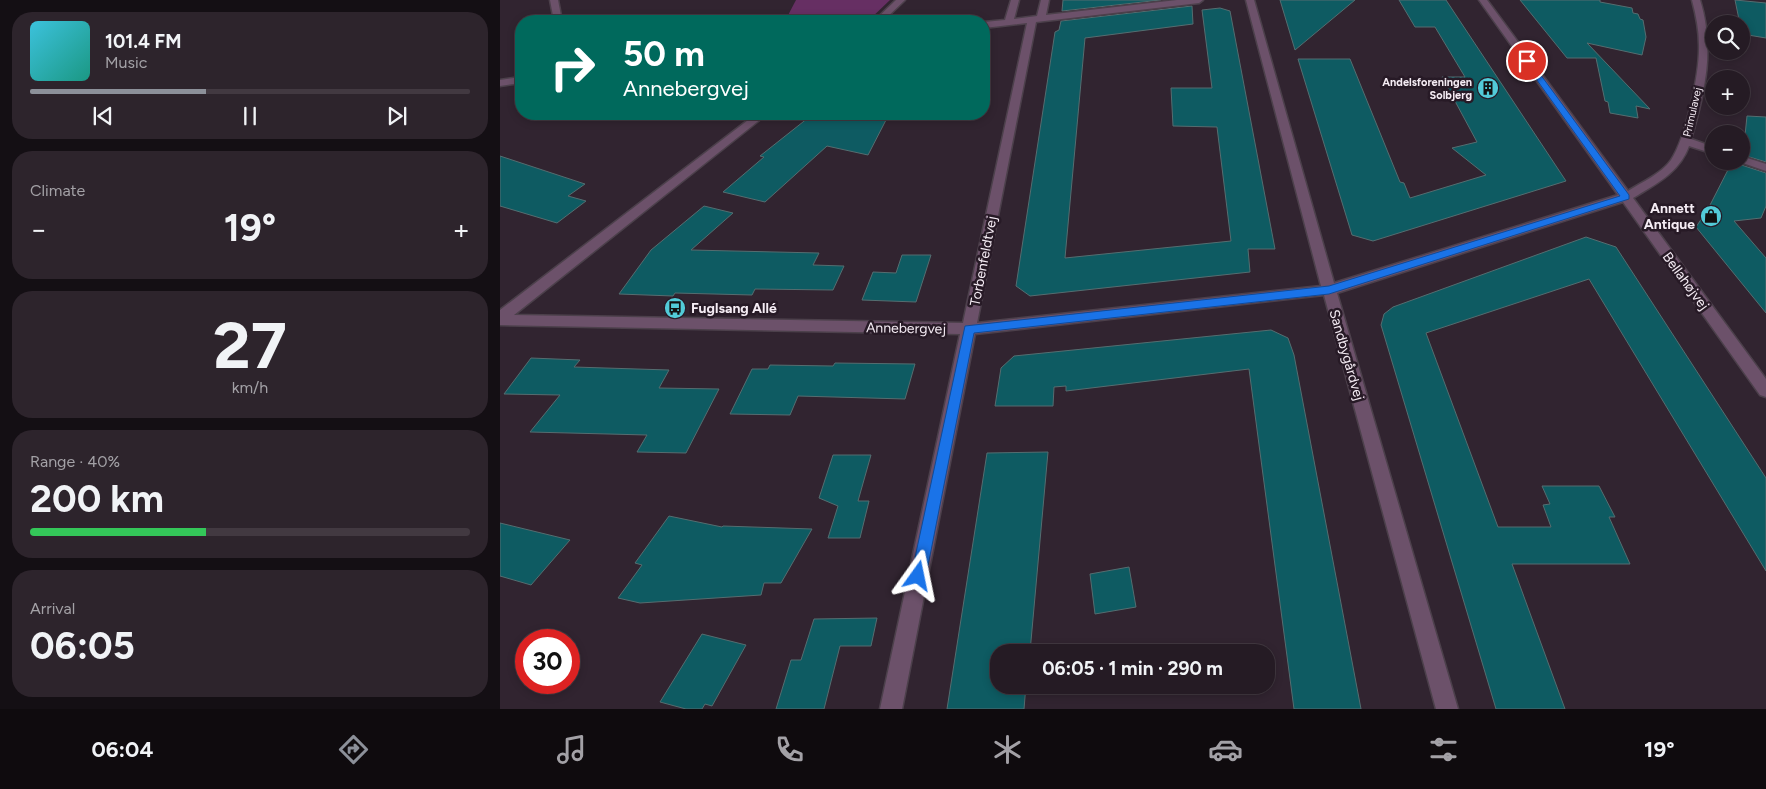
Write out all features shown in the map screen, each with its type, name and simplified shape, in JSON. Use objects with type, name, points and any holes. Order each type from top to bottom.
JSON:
[{"type":"street","points":[[554,0],[557,15]]},
{"type":"street","points":[[885,15],[901,0]]},
{"type":"street","points":[[1009,22],[1015,0]]},
{"type":"street","name":"Torbenfeldtvej","points":[[891,709],[969,329],[1037,19],[1045,0]]},
{"type":"street","points":[[990,25],[1199,0]]},
{"type":"street","name":"Sandbygårdvej","points":[[1250,0],[1329,290],[1447,709]]},
{"type":"street","name":"Bellahøjvej","points":[[1482,0],[1766,391]]},
{"type":"street","name":"Primulavej","points":[[1626,197],[1664,173],[1676,161],[1685,141],[1704,53],[1700,14],[1696,0]]},
{"type":"street","points":[[500,83],[515,81]]},
{"type":"street","points":[[500,319],[754,120]]},
{"type":"street","points":[[1685,141],[1705,148]]},
{"type":"street","points":[[1750,162],[1766,168]]},
{"type":"street","name":"Annebergvej","points":[[500,319],[969,329],[1329,290],[1626,197]]},
{"type":"shaded area","points":[[796,0],[890,0],[874,15],[788,15]]},
{"type":"building","points":[[1063,0],[1161,0],[1062,11]]},
{"type":"building","points":[[1280,0],[1355,0],[1295,50]]},
{"type":"building","name":"Andelsforeningen Solbjerg","points":[[1399,0],[1446,0],[1566,181],[1373,241],[1352,235],[1298,59],[1350,59],[1400,182],[1404,183],[1410,198],[1486,175],[1452,148],[1477,142],[1442,77],[1465,77],[1435,27],[1415,27]]},
{"type":"building","points":[[1520,0],[1600,0],[1600,2],[1632,8],[1633,13],[1638,14],[1640,19],[1643,20],[1646,37],[1642,55],[1587,43],[1650,109],[1636,106],[1638,118],[1610,113],[1608,102],[1605,101],[1596,58],[1567,58]]},
{"type":"building","points":[[1735,0],[1766,3],[1766,38],[1750,35],[1750,15],[1738,15]]},
{"type":"building","points":[[1192,6],[1193,24],[1085,38],[1065,258],[1231,241],[1217,127],[1173,126],[1171,88],[1212,88],[1202,10],[1220,8],[1230,11],[1275,249],[1248,249],[1250,272],[1030,296],[1016,286],[1055,32],[1059,30],[1061,21]]},
{"type":"building","points":[[1747,116],[1766,117],[1766,162],[1750,157],[1750,125],[1746,125]]},
{"type":"building","points":[[805,120],[886,120],[868,155],[827,146],[765,202],[723,192],[764,157],[760,156]]},
{"type":"building","points":[[500,156],[585,184],[568,196],[586,201],[557,223],[500,206]]},
{"type":"building","points":[[1750,168],[1766,173],[1766,206],[1761,218],[1734,221],[1766,258],[1766,313],[1696,227],[1708,209],[1728,170],[1750,170]]},
{"type":"building","points":[[704,206],[733,213],[691,250],[819,253],[813,265],[844,266],[833,290],[755,289],[752,295],[675,293],[673,296],[619,294],[651,250]]},
{"type":"building","points":[[1586,237],[1616,247],[1766,478],[1766,571],[1589,279],[1426,333],[1498,527],[1551,527],[1543,505],[1550,504],[1542,486],[1599,486],[1615,517],[1609,517],[1630,564],[1512,564],[1565,709],[1496,709],[1381,325],[1384,314],[1393,307]]},
{"type":"building","points":[[902,255],[931,255],[916,302],[862,300],[873,272],[896,273]]},
{"type":"building","points":[[1271,330],[1288,338],[1294,355],[1361,709],[1294,709],[1249,369],[1066,391],[1066,386],[1054,387],[1053,406],[995,406],[1001,368],[1014,356]]},
{"type":"building","points":[[531,358],[580,360],[574,367],[669,370],[659,388],[719,389],[686,453],[637,452],[647,435],[530,432],[560,395],[504,394]]},
{"type":"building","points":[[835,363],[915,364],[905,399],[798,396],[790,415],[730,414],[752,369],[768,369],[770,365],[833,366]]},
{"type":"building","points":[[1048,452],[1031,644],[990,644],[990,694],[1025,694],[1024,709],[947,709],[987,453]]},
{"type":"building","points":[[833,455],[871,455],[858,501],[869,501],[860,538],[828,538],[838,506],[819,498]]},
{"type":"building","points":[[669,516],[722,527],[812,529],[781,583],[764,583],[761,595],[640,603],[618,598],[642,565],[635,563]]},
{"type":"building","points":[[500,523],[570,540],[531,585],[500,576]]},
{"type":"building","points":[[1129,567],[1136,607],[1095,614],[1090,574]]},
{"type":"building","points":[[877,618],[871,646],[840,646],[824,709],[776,709],[791,660],[801,660],[814,619]]},
{"type":"building","points":[[702,634],[746,645],[712,706],[705,704],[702,709],[686,709],[660,702]]},
{"type":"place","name":"Andelsforeningen Solbjerg","points":[[1488,88]]},
{"type":"place","name":"Annett Antique","points":[[1711,216]]},
{"type":"place","name":"Fuglsang Allé","points":[[675,308]]},
{"type":"route","points":[[918,576],[969,329],[1329,290],[1626,197],[1527,61]]}]
